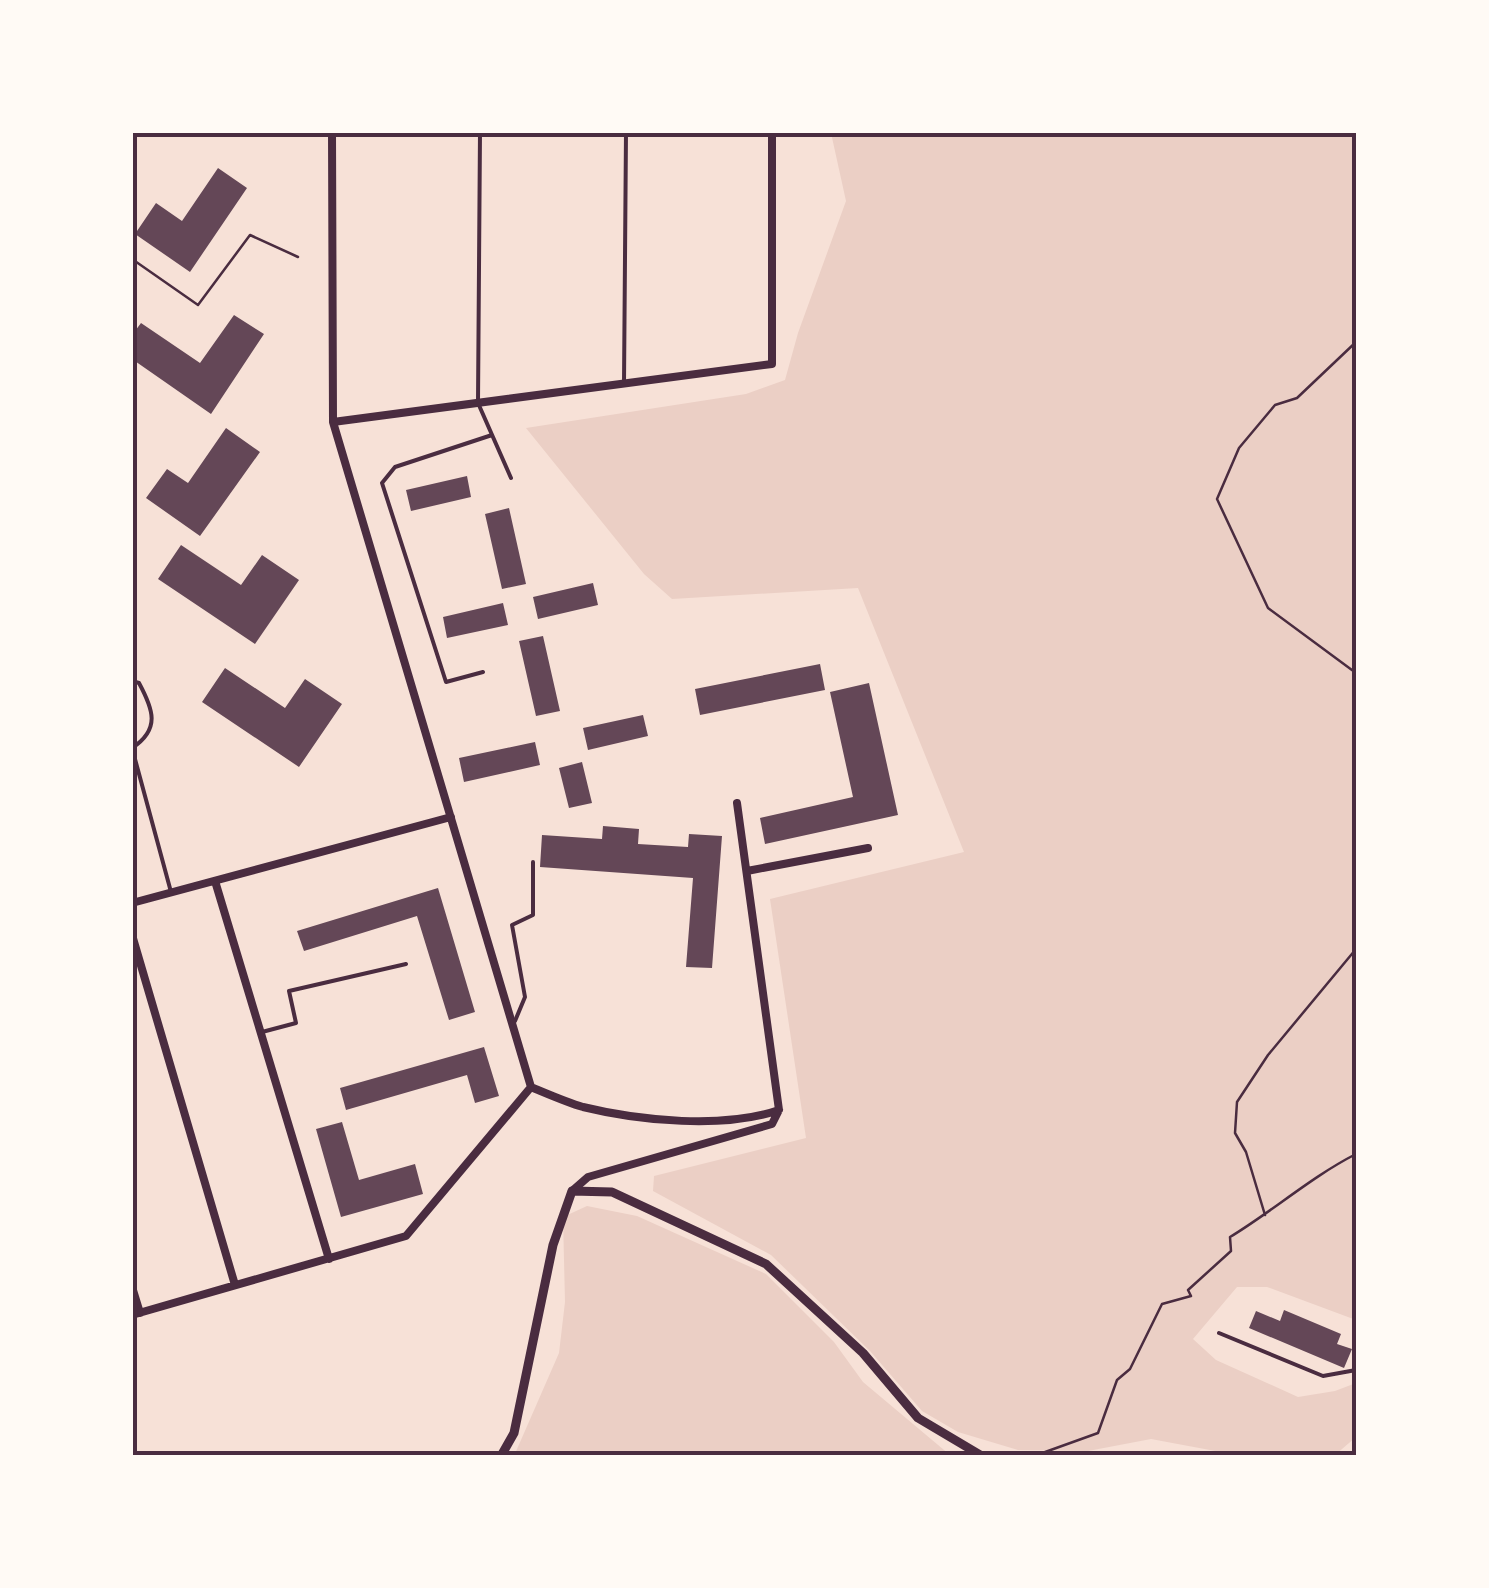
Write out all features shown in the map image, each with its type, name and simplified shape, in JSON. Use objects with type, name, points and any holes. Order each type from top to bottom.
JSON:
[{"type":"street","points":[[332,132],[333,422],[531,1087]]},
{"type":"street","points":[[333,422],[772,364],[772,132]]},
{"type":"street","points":[[502,1456],[521,1406],[553,1244],[572,1190],[588,1177],[772,1124],[779,1110],[736,803]]},
{"type":"street","points":[[132,903],[450,817]]},
{"type":"street","points":[[747,870],[868,848]]},
{"type":"street","points":[[215,880],[329,1258]]},
{"type":"street","points":[[132,935],[235,1285]]},
{"type":"street","points":[[531,1087],[582,1107],[658,1118],[754,1119],[779,1110]]},
{"type":"street","points":[[132,1287],[136,1314],[406,1236],[531,1087]]},
{"type":"street","points":[[572,1190],[612,1192],[766,1264],[864,1353],[918,1418],[982,1456]]},
{"type":"lane","points":[[480,132],[478,403],[511,478]]},
{"type":"lane","points":[[624,384],[626,132]]},
{"type":"lane","points":[[483,672],[446,682],[382,482],[395,467],[492,435]]},
{"type":"lane","points":[[132,681],[138,683],[150,703],[152,726],[146,739],[132,748],[171,892]]},
{"type":"lane","points":[[513,1025],[526,996],[512,925],[532,915],[533,862]]},
{"type":"lane","points":[[262,1032],[296,1023],[289,991],[406,964]]},
{"type":"lane","points":[[1220,1333],[1323,1376],[1356,1370]]},
{"type":"path","points":[[132,259],[198,305],[250,236],[298,257]]},
{"type":"path","points":[[1356,342],[1297,398],[1275,405],[1239,448],[1217,499],[1268,608],[1356,673]]},
{"type":"path","points":[[1264,1216],[1246,1152],[1235,1133],[1238,1102],[1268,1055],[1356,949]]},
{"type":"path","points":[[1034,1456],[1098,1433],[1116,1380],[1130,1369],[1162,1304],[1191,1296],[1188,1290],[1231,1251],[1230,1237],[1322,1171],[1356,1154]]},
{"type":"shaded area","points":[[831,133],[1356,133],[1356,1320],[1267,1287],[1237,1287],[1193,1339],[1216,1360],[1298,1397],[1356,1383],[1356,1437],[1335,1455],[1242,1456],[1151,1439],[1088,1451],[1018,1450],[958,1432],[922,1411],[870,1351],[771,1255],[653,1191],[654,1176],[806,1138],[770,899],[964,852],[858,588],[672,599],[644,574],[526,428],[746,394],[785,380],[846,201]]},
{"type":"shaded area","points":[[587,1206],[637,1216],[766,1274],[834,1342],[863,1382],[950,1455],[514,1456],[559,1353],[565,1302],[563,1217]]},
{"type":"building","points":[[218,168],[247,188],[190,272],[135,234],[156,203],[182,221]]},
{"type":"building","points":[[234,315],[264,334],[211,414],[132,359],[132,335],[141,323],[200,363]]},
{"type":"building","points":[[226,428],[260,452],[200,536],[146,498],[167,469],[188,483]]},
{"type":"building","points":[[467,476],[471,497],[411,511],[406,490]]},
{"type":"building","points":[[509,508],[526,584],[502,589],[485,514]]},
{"type":"building","points":[[181,545],[241,585],[262,555],[299,580],[255,644],[158,579]]},
{"type":"building","points":[[593,583],[598,605],[538,619],[533,597]]},
{"type":"building","points":[[503,603],[508,625],[447,638],[443,617]]},
{"type":"building","points":[[543,636],[560,711],[536,716],[519,641]]},
{"type":"building","points":[[820,664],[825,690],[700,715],[695,689]]},
{"type":"building","points":[[225,668],[285,708],[305,679],[342,704],[299,767],[202,702]]},
{"type":"building","points":[[869,683],[898,815],[765,844],[760,818],[853,797],[830,692]]},
{"type":"building","points":[[643,715],[648,736],[588,750],[583,728]]},
{"type":"building","points":[[535,742],[540,765],[464,782],[459,758]]},
{"type":"building","points":[[582,762],[592,803],[569,808],[559,768]]},
{"type":"building","points":[[603,826],[639,829],[638,844],[688,847],[689,834],[722,836],[712,968],[686,967],[693,878],[540,867],[542,835],[602,839]]},
{"type":"building","points":[[438,888],[475,1012],[449,1020],[417,916],[304,951],[297,931]]},
{"type":"building","points":[[484,1047],[499,1096],[475,1103],[467,1075],[346,1110],[340,1088]]},
{"type":"building","points":[[342,1122],[359,1180],[415,1164],[423,1194],[341,1217],[316,1129]]},
{"type":"building","points":[[1284,1310],[1341,1334],[1337,1344],[1352,1349],[1344,1368],[1249,1328],[1256,1311],[1280,1321]]}]
